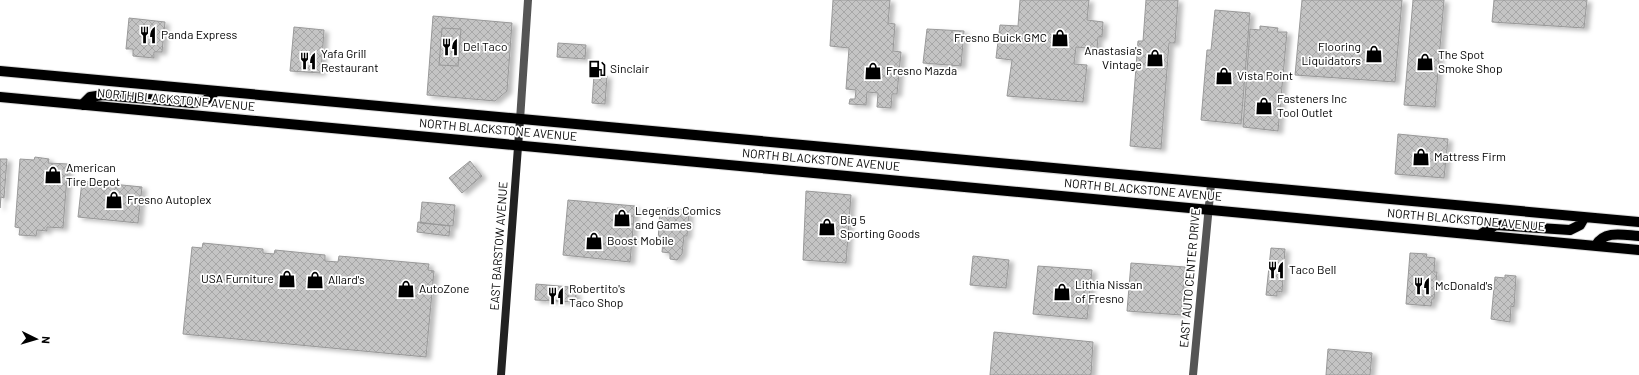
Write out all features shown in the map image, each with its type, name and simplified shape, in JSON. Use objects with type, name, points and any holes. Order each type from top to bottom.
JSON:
[{"type":"main road","name":"NORTH BLACKSTONE AVENUE","points":[[0,71],[1211,184],[1639,222]]},
{"type":"main road","points":[[82,105],[90,97],[103,95],[193,103],[205,101],[216,91]]},
{"type":"main road","name":"NORTH BLACKSTONE AVENUE","points":[[0,97],[1639,250]]},
{"type":"main road","name":"EAST BARSTOW AVENUE","points":[[501,375],[520,120]]},
{"type":"main road","points":[[1479,235],[1496,224],[1570,230],[1580,225],[1584,218]]},
{"type":"main road","points":[[1596,245],[1598,241],[1608,235],[1639,236]]},
{"type":"street","points":[[520,120],[528,0]]},
{"type":"street","name":"EAST AUTO CENTER DRIVE","points":[[1193,375],[1211,184]]},
{"type":"building","name":"Fresno Mazda","points":[[833,0],[890,0],[888,23],[895,24],[893,51],[901,52],[897,94],[892,94],[891,108],[877,107],[878,93],[867,92],[866,105],[849,104],[850,99],[855,99],[856,90],[846,89],[849,48],[830,46]]},
{"type":"building","points":[[1020,0],[1089,0],[1087,20],[1103,22],[1102,37],[1098,37],[1097,49],[1076,47],[1074,64],[1087,65],[1083,102],[1007,96],[1012,60],[996,58],[1000,25],[1018,26]]},
{"type":"building","points":[[1146,0],[1178,0],[1175,43],[1169,43],[1161,149],[1130,146],[1138,41],[1143,41]]},
{"type":"building","points":[[1302,0],[1402,0],[1395,82],[1295,75]]},
{"type":"building","points":[[1413,0],[1444,0],[1435,107],[1404,105]]},
{"type":"building","points":[[1494,0],[1587,0],[1584,28],[1492,22]]},
{"type":"building","points":[[1215,10],[1250,13],[1241,124],[1201,120],[1207,50],[1211,50]]},
{"type":"building","points":[[433,16],[512,23],[507,91],[495,101],[427,95]]},
{"type":"building","points":[[129,18],[165,22],[162,52],[154,52],[154,58],[133,56],[133,49],[126,49]]},
{"type":"building","points":[[1260,26],[1278,28],[1277,32],[1287,32],[1278,131],[1243,127],[1250,29],[1260,30]]},
{"type":"building","points":[[294,27],[324,30],[321,73],[290,71]]},
{"type":"building","name":"Del Taco","points":[[442,28],[461,29],[458,66],[439,65]]},
{"type":"building","points":[[927,29],[964,31],[961,66],[923,63]]},
{"type":"building","points":[[558,43],[586,45],[585,59],[557,57]]},
{"type":"building","points":[[594,75],[607,76],[605,104],[592,103]]},
{"type":"building","name":"Mattress Firm","points":[[1398,134],[1448,139],[1444,178],[1395,174]]},
{"type":"building","points":[[35,157],[49,159],[48,163],[68,164],[63,228],[47,227],[47,231],[37,230],[36,236],[19,235],[20,228],[15,227],[20,159],[34,160]]},
{"type":"building","points":[[0,159],[7,159],[4,198],[1,197],[0,208]]},
{"type":"building","points":[[470,161],[482,176],[462,193],[449,178]]},
{"type":"building","points":[[82,181],[142,187],[138,223],[78,217]]},
{"type":"building","points":[[806,191],[851,195],[846,263],[803,260]]},
{"type":"building","points":[[568,200],[635,206],[630,262],[563,255]]},
{"type":"building","points":[[422,202],[455,205],[453,226],[420,223]]},
{"type":"building","points":[[667,208],[686,210],[686,213],[689,213],[687,236],[684,236],[682,254],[677,260],[670,259],[670,253],[662,252],[663,241],[658,241],[660,210],[667,211]]},
{"type":"building","points":[[418,222],[450,226],[449,236],[417,232]]},
{"type":"building","points":[[203,243],[263,249],[263,253],[274,254],[275,250],[325,255],[325,261],[338,262],[339,256],[429,264],[428,270],[434,271],[426,357],[183,334],[192,247],[202,248]]},
{"type":"building","name":"Taco Bell","points":[[1271,248],[1285,249],[1282,292],[1277,291],[1277,296],[1266,295]]},
{"type":"building","name":"McDonald's","points":[[1410,253],[1427,254],[1426,257],[1435,258],[1434,272],[1437,272],[1434,299],[1432,299],[1431,306],[1406,304]]},
{"type":"building","points":[[973,256],[1009,260],[1006,288],[970,285]]},
{"type":"building","points":[[1131,263],[1185,267],[1181,315],[1127,311]]},
{"type":"building","name":"Lithia Nissan of Fresno","points":[[1038,266],[1092,270],[1087,319],[1033,314]]},
{"type":"building","points":[[1505,275],[1516,276],[1514,307],[1511,306],[1510,322],[1491,319],[1495,277],[1505,278]]},
{"type":"building","name":"Robertito's Taco Shop","points":[[536,284],[570,287],[569,292],[576,293],[576,302],[535,300]]},
{"type":"building","points":[[994,332],[1093,342],[1091,375],[990,375]]},
{"type":"building","points":[[1328,349],[1372,353],[1370,375],[1326,375]]},
{"type":"place","name":"Panda Express","points":[[148,35]]},
{"type":"place","name":"Fresno Buick GMC","points":[[1060,38]]},
{"type":"place","name":"Del Taco","points":[[450,47]]},
{"type":"place","name":"Flooring Liquidators","points":[[1374,54]]},
{"type":"place","name":"Anastasia's Vintage","points":[[1155,58]]},
{"type":"place","name":"Yafa Grill Restaurant","points":[[308,61]]},
{"type":"place","name":"The Spot Smoke Shop","points":[[1425,62]]},
{"type":"place","name":"Sinclair","points":[[597,69]]},
{"type":"place","name":"Fresno Mazda","points":[[873,71]]},
{"type":"place","name":"Vista Point","points":[[1224,76]]},
{"type":"place","name":"Fasteners Inc Tool Outlet","points":[[1264,106]]},
{"type":"place","name":"Mattress Firm","points":[[1421,157]]},
{"type":"place","name":"American Tire Depot","points":[[53,175]]},
{"type":"place","name":"Fresno Autoplex","points":[[114,200]]},
{"type":"place","name":"Legends Comics and Games","points":[[622,218]]},
{"type":"place","name":"Big 5 Sporting Goods","points":[[827,227]]},
{"type":"place","name":"Boost Mobile","points":[[594,241]]},
{"type":"place","name":"Taco Bell","points":[[1276,270]]},
{"type":"place","name":"USA Furniture","points":[[287,279]]},
{"type":"place","name":"Allard's","points":[[315,280]]},
{"type":"place","name":"McDonald's","points":[[1422,286]]},
{"type":"place","name":"AutoZone","points":[[406,289]]},
{"type":"place","name":"Lithia Nissan of Fresno","points":[[1062,292]]},
{"type":"place","name":"Robertito's Taco Shop","points":[[556,296]]}]
